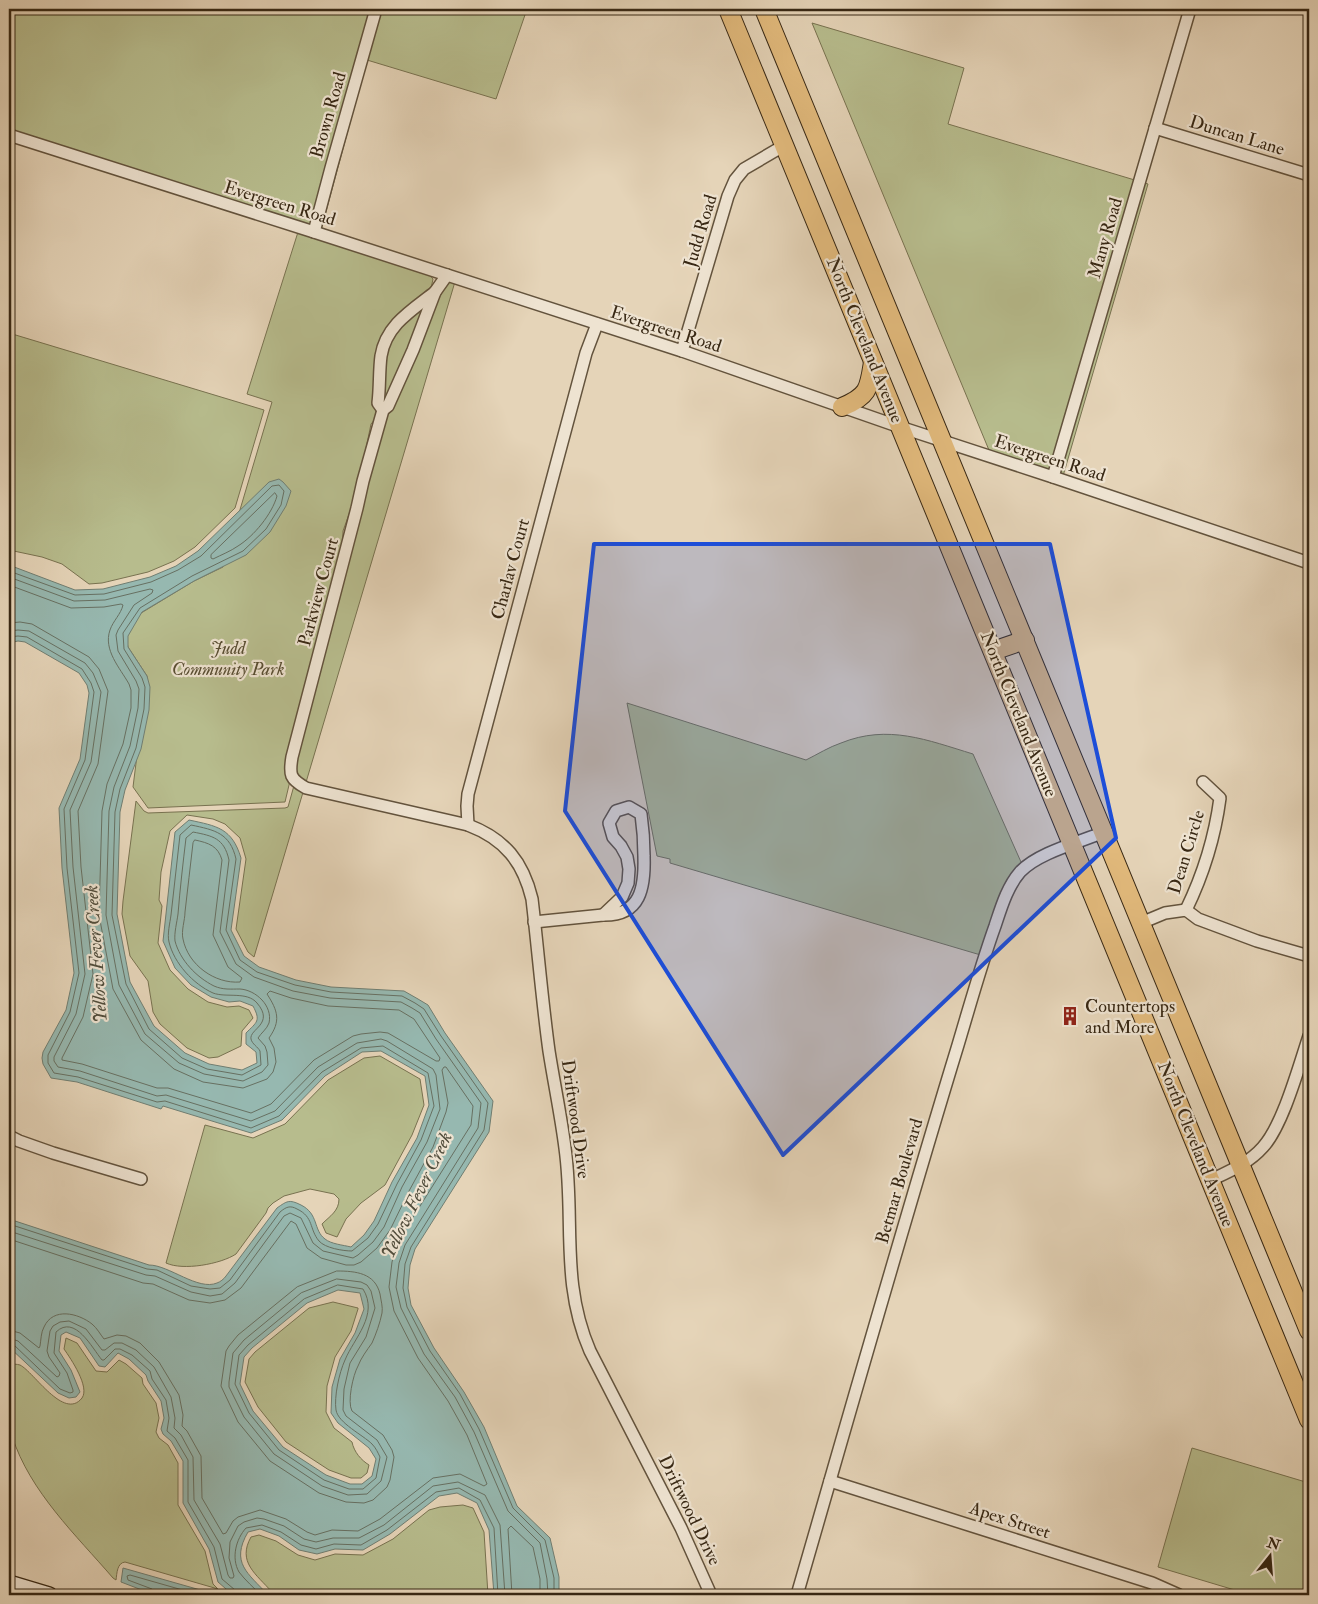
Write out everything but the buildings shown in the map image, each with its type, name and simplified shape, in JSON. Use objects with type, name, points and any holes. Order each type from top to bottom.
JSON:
[{"type":"main road","name":"North Cleveland Avenue","points":[[728,9],[1309,1420]]},
{"type":"main road","name":"North Cleveland Avenue","points":[[764,9],[1309,1331]]},
{"type":"main road","points":[[842,407],[856,401],[865,393],[870,383],[873,361]]},
{"type":"main road","points":[[993,651],[1025,640]]},
{"type":"main road","points":[[9,1583],[49,1595]]},
{"type":"street","name":"Brown Road","points":[[314,232],[376,9]]},
{"type":"street","name":"Many Road","points":[[1053,477],[1190,9]]},
{"type":"street","name":"Duncan Lane","points":[[1155,128],[1309,175]]},
{"type":"street","name":"Evergreen Road","points":[[9,134],[682,351],[900,427],[1309,563]]},
{"type":"street","name":"Judd Road","points":[[682,351],[728,196],[735,180],[744,169],[785,145]]},
{"type":"street","name":"Parkview Court","points":[[295,782],[290,770],[292,757],[382,410],[388,406],[391,400],[435,292],[447,275]]},
{"type":"street","name":"Parkview Court","points":[[382,410],[378,403],[383,346],[395,325],[403,316],[435,292]]},
{"type":"street","name":"Charlav Court","points":[[468,825],[466,806],[468,794],[586,353],[597,324]]},
{"type":"street","name":"Driftwood Drive","points":[[295,782],[306,788],[468,825],[501,843],[519,865],[529,888],[549,1048],[566,1148],[569,1185],[569,1252],[575,1308],[590,1351],[681,1528],[711,1595]]},
{"type":"street","name":"Dean Circle","points":[[1186,910],[1196,888],[1218,812],[1220,798],[1203,782]]},
{"type":"street","points":[[534,922],[603,915],[614,916],[624,913],[633,905],[640,894],[644,882],[644,835],[641,814],[629,807],[616,811],[610,823],[613,837],[627,856],[629,869],[628,883],[622,897],[603,915]]},
{"type":"street","name":"Betmar Boulevard","points":[[797,1595],[928,1144],[982,964],[1002,906],[1013,882],[1026,867],[1043,856],[1104,832]]},
{"type":"street","points":[[628,861],[644,858]]},
{"type":"street","points":[[1140,923],[1165,914],[1186,910],[1198,919],[1257,942],[1309,956]]},
{"type":"street","points":[[1211,1180],[1241,1166],[1263,1148],[1271,1138],[1285,1106],[1309,1036]]},
{"type":"street","points":[[9,1136],[53,1153],[141,1179]]},
{"type":"street","name":"Apex Street","points":[[830,1481],[1152,1584],[1179,1595]]},
{"type":"highlighted area","points":[[594,544],[1050,544],[1116,838],[783,1155],[565,811]]},
{"type":"green space","points":[[9,9],[515,9],[526,12],[496,99],[367,60],[321,230],[457,275],[254,957],[248,952],[236,929],[246,859],[240,838],[225,824],[213,819],[187,815],[170,831],[161,872],[159,900],[162,906],[158,943],[170,970],[188,989],[208,1002],[227,1007],[239,1006],[249,1010],[253,1018],[242,1031],[241,1046],[218,1057],[209,1058],[187,1048],[160,1024],[153,1012],[148,981],[130,956],[122,914],[136,801],[148,813],[288,807],[295,782],[295,749],[375,427],[438,278],[437,275],[9,131]]},
{"type":"green space","points":[[812,23],[964,68],[948,124],[1148,184],[1063,476],[991,455]]},
{"type":"green space","name":"Judd Community Park","points":[[298,232],[428,273],[433,279],[426,311],[383,410],[371,424],[357,492],[343,531],[342,561],[285,802],[148,808],[133,787],[147,676],[128,647],[123,624],[194,581],[223,567],[272,402],[247,394]]},
{"type":"green space","points":[[9,333],[264,410],[235,508],[195,547],[174,561],[148,572],[102,583],[89,584],[62,564],[42,557],[9,550]]},
{"type":"green space","points":[[627,703],[806,760],[858,737],[891,734],[923,739],[973,754],[1025,871],[1006,894],[984,956],[670,863],[670,859],[657,856]]},
{"type":"green space","points":[[380,1056],[420,1079],[424,1105],[412,1135],[385,1185],[361,1203],[346,1219],[337,1237],[326,1233],[322,1224],[336,1210],[339,1199],[334,1194],[310,1189],[284,1196],[273,1203],[236,1254],[229,1258],[192,1266],[166,1263],[205,1125],[253,1138],[285,1124],[328,1080],[364,1058]]},
{"type":"green space","points":[[333,1302],[358,1309],[351,1331],[335,1357],[327,1386],[326,1412],[334,1428],[352,1442],[358,1455],[369,1465],[367,1473],[361,1478],[351,1478],[329,1470],[286,1442],[258,1407],[245,1382],[249,1359],[255,1352],[309,1308]]},
{"type":"green space","points":[[66,1338],[77,1343],[96,1371],[107,1372],[119,1360],[142,1378],[143,1384],[156,1403],[159,1418],[156,1432],[159,1438],[168,1445],[178,1463],[178,1505],[205,1551],[213,1584],[218,1589],[125,1562],[119,1566],[116,1580],[55,1512],[30,1476],[20,1456],[10,1427],[8,1409],[9,1364],[20,1365],[26,1369],[58,1400],[67,1404],[75,1403],[82,1398],[84,1387],[79,1373],[64,1349]]},
{"type":"green space","points":[[1192,1448],[1309,1483],[1309,1595],[1248,1595],[1158,1567]]},
{"type":"green space","points":[[463,1505],[473,1508],[484,1532],[488,1595],[280,1595],[275,1591],[272,1592],[247,1561],[247,1546],[251,1537],[259,1535],[276,1541],[298,1555],[315,1560],[335,1554],[363,1555],[393,1539],[429,1510]]},
{"type":"water","name":"Yellow Fever Creek","points":[[279,479],[291,491],[286,506],[270,532],[246,555],[194,581],[142,612],[128,636],[128,647],[147,676],[150,687],[149,710],[141,749],[125,790],[120,812],[117,914],[130,982],[154,1026],[185,1053],[209,1064],[242,1070],[257,1063],[256,1052],[246,1044],[246,1033],[257,1021],[257,1015],[253,1006],[240,1001],[229,1002],[211,997],[191,985],[175,968],[163,941],[175,832],[189,820],[208,824],[222,830],[233,840],[237,848],[241,858],[231,930],[244,956],[259,967],[296,980],[331,987],[404,991],[428,1005],[445,1033],[493,1101],[489,1132],[415,1249],[410,1265],[408,1288],[411,1305],[434,1348],[464,1392],[484,1427],[517,1506],[550,1538],[559,1577],[559,1595],[494,1595],[489,1530],[477,1503],[457,1493],[439,1496],[390,1534],[363,1550],[335,1549],[317,1554],[299,1550],[279,1536],[260,1529],[248,1532],[243,1543],[241,1560],[248,1574],[268,1595],[233,1595],[218,1582],[209,1549],[183,1503],[183,1461],[171,1441],[163,1434],[161,1429],[164,1418],[161,1401],[146,1375],[129,1359],[118,1353],[105,1367],[99,1366],[80,1338],[66,1332],[61,1335],[59,1351],[71,1370],[80,1392],[76,1397],[69,1398],[58,1393],[9,1347],[9,1219],[157,1266],[192,1281],[209,1285],[218,1283],[224,1278],[277,1208],[291,1201],[311,1213],[321,1235],[325,1239],[351,1247],[364,1235],[374,1221],[392,1182],[417,1138],[429,1105],[425,1076],[381,1051],[362,1052],[325,1076],[282,1120],[251,1133],[163,1106],[161,1109],[77,1082],[51,1078],[43,1064],[43,1052],[66,1010],[74,973],[62,868],[59,808],[80,759],[89,693],[87,685],[79,673],[25,642],[9,643],[9,565],[75,590],[103,589],[150,577],[176,566],[198,551],[269,482]],"holes":[[[338,1290],[360,1293],[364,1309],[355,1333],[340,1359],[332,1387],[331,1413],[338,1423],[369,1448],[376,1459],[372,1476],[362,1484],[350,1484],[326,1475],[283,1447],[253,1411],[240,1384],[244,1357],[252,1348],[307,1303]]]},
{"type":"water","points":[[123,1568],[218,1595],[155,1595],[121,1582]]},
{"type":"place","name":"Countertops and More","points":[[1070,1016]]}]
